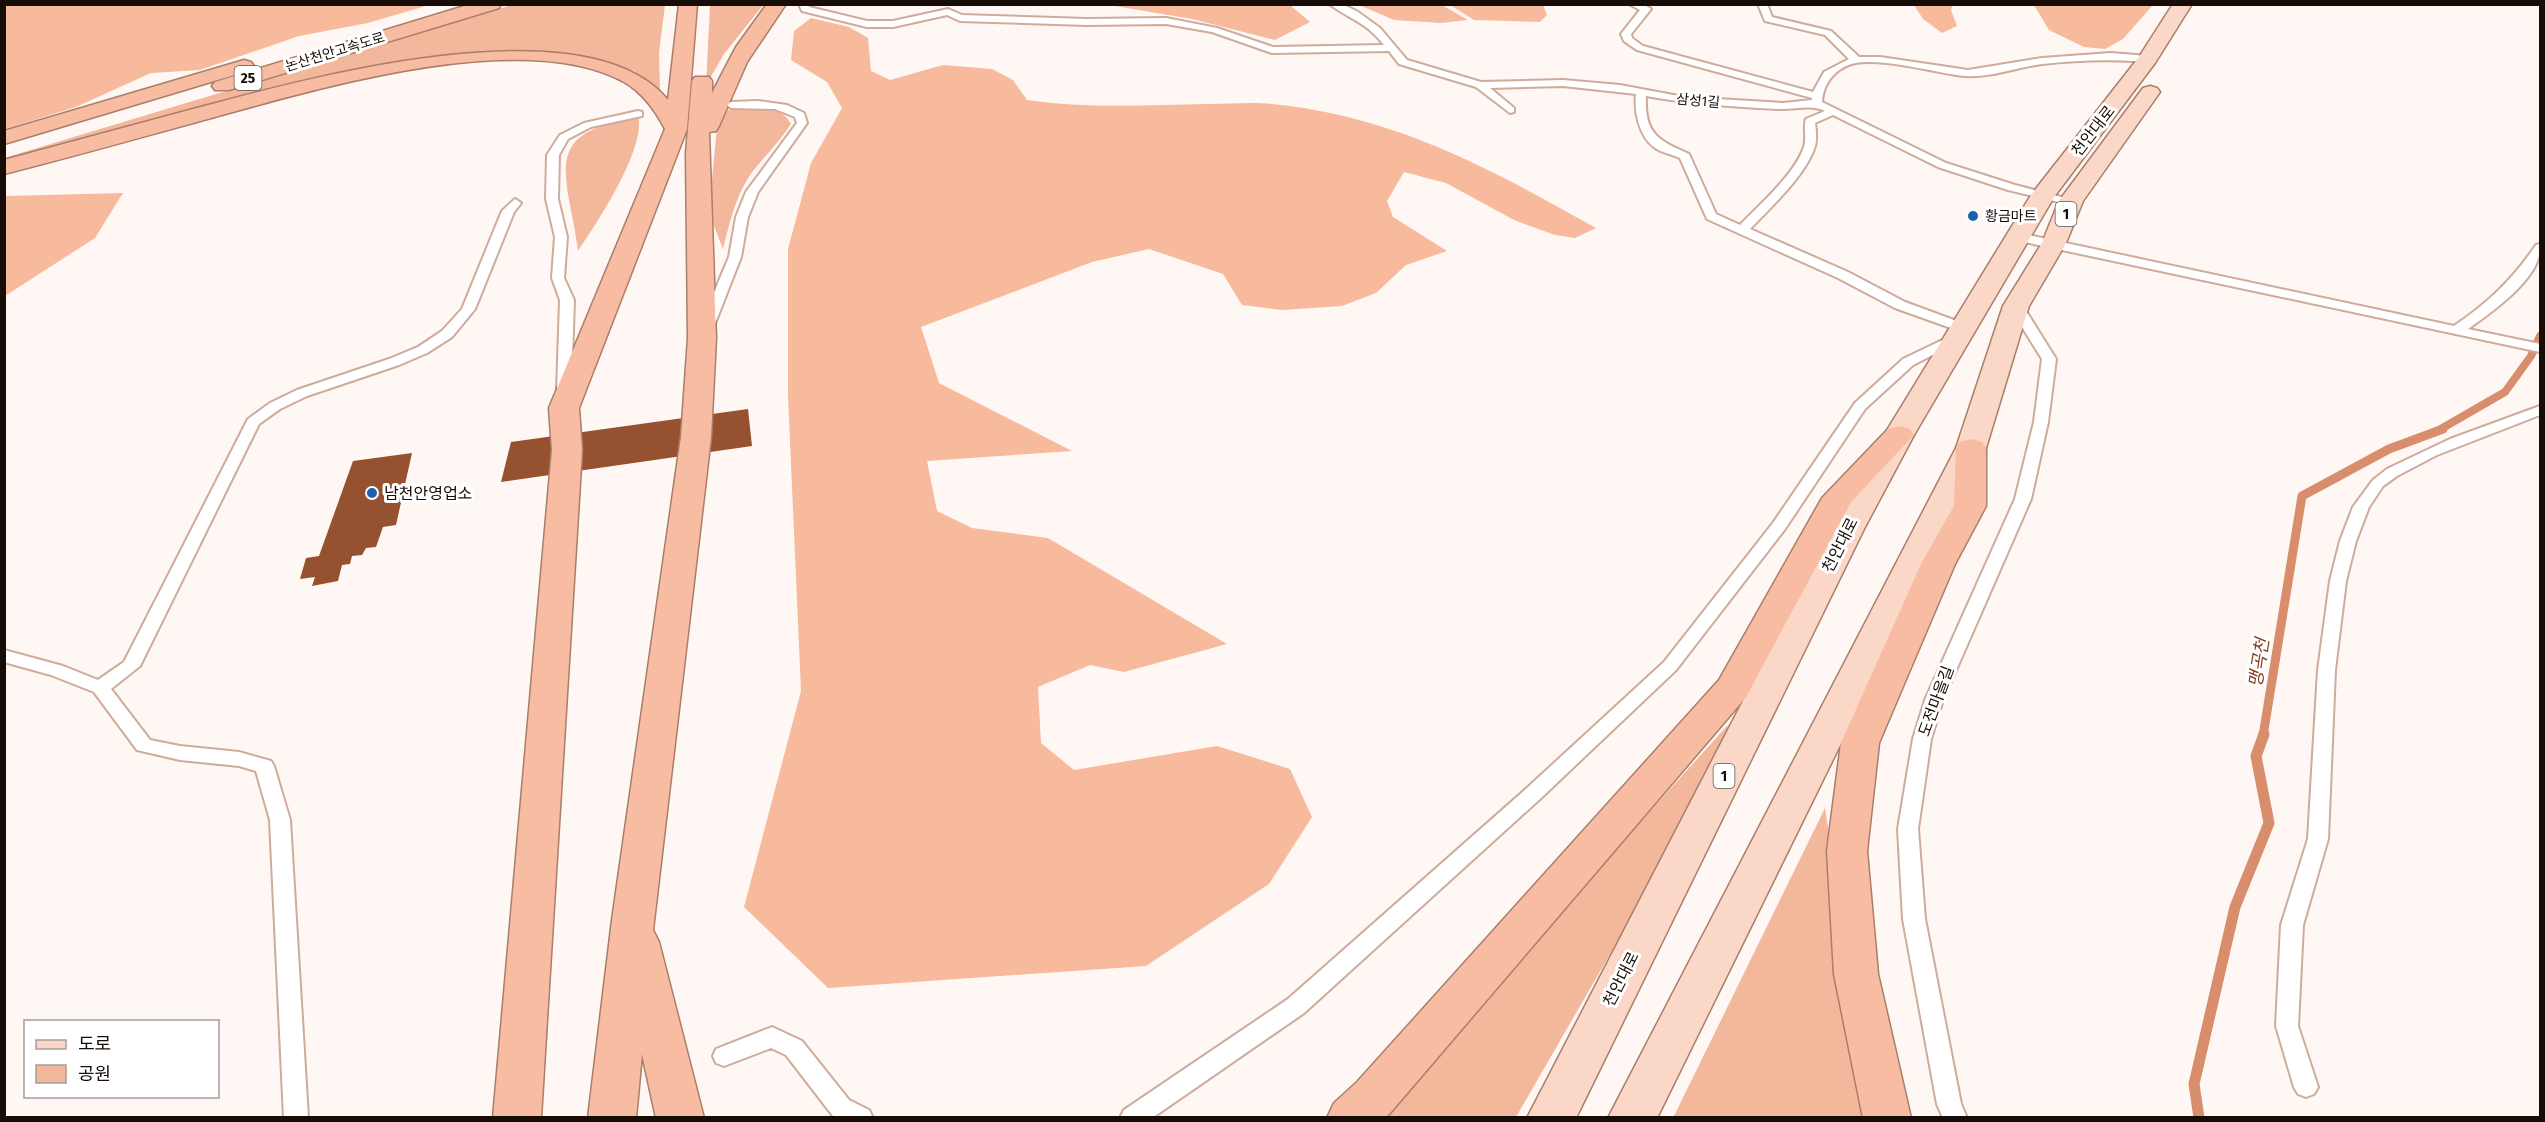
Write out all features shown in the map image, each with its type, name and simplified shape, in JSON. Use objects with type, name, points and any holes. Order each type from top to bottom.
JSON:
[{"type":"highway","name":"논산천안고속도로","points":[[4,138],[450,4]]},
{"type":"highway","name":"논산천안고속도로","points":[[4,150],[492,4]]},
{"type":"highway","points":[[612,1118],[633,920],[696,437],[702,338],[687,141],[688,4]]},
{"type":"highway","points":[[517,1118],[567,450],[564,408],[687,141],[741,53],[777,4]]},
{"type":"highway","points":[[4,167],[322,81],[398,66],[457,58],[554,58],[611,69],[629,77],[656,96],[687,141]]},
{"type":"highway","points":[[687,141],[704,62]]},
{"type":"highway","points":[[1351,1118],[1389,1080],[1733,688],[1838,498],[1899,435]]},
{"type":"highway","points":[[1887,1118],[1856,974],[1848,851],[1860,743],[1938,564],[1970,506],[1971,448]]},
{"type":"highway","points":[[633,920],[680,1118]]},
{"type":"main road","name":"천안대로","points":[[1551,1118],[1848,529],[1899,435],[2043,195],[2148,60],[2171,19],[2183,4]]},
{"type":"main road","name":"천안대로","points":[[1632,1118],[1710,968],[1971,448],[2016,306],[2054,243],[2071,201],[2163,74],[2192,22],[2207,4]]},
{"type":"lane","points":[[804,4],[805,9],[867,24],[893,24],[948,12],[960,18],[1087,22],[1166,21],[1214,30],[1272,50],[1392,48]]},
{"type":"lane","name":"삼성1길","points":[[1333,4],[1355,14],[1377,30],[1403,62],[1480,85],[1563,83],[1596,85],[1641,93],[1744,105],[1817,99]]},
{"type":"lane","points":[[1634,4],[1646,9],[1626,34],[1627,39],[1640,48],[1817,99],[1831,112],[1942,165],[2071,201]]},
{"type":"lane","points":[[1762,4],[1768,19],[1828,33],[1856,60]]},
{"type":"lane","points":[[1817,99],[1821,83],[1841,62],[1856,60],[1880,60],[1968,73],[2042,61],[2111,56],[2148,60]]},
{"type":"lane","points":[[1480,85],[1510,110]]},
{"type":"lane","points":[[1641,93],[1638,106],[1641,116],[1657,144],[1684,156],[1711,216],[1844,275],[1900,305],[1961,333]]},
{"type":"lane","points":[[702,338],[735,257],[742,217],[752,192],[802,123],[800,115],[790,108],[760,104],[730,105]]},
{"type":"lane","points":[[1742,230],[1773,197],[1802,157],[1809,145],[1810,121],[1831,112]]},
{"type":"lane","points":[[564,408],[567,300],[558,278],[561,237],[552,199],[553,155],[564,137],[588,125],[638,114]]},
{"type":"lane","points":[[100,688],[131,666],[254,422],[265,411],[283,401],[392,363],[430,344],[450,329],[466,313],[508,212],[515,203]]},
{"type":"lane","points":[[2019,237],[2541,348]]},
{"type":"lane","points":[[2458,329],[2494,303],[2531,267],[2541,249]]},
{"type":"lane","name":"도전마을길","points":[[1955,1118],[1929,1008],[1914,919],[1908,829],[1922,739],[1934,700],[2023,499],[2039,431],[2049,359],[2016,306]]},
{"type":"lane","points":[[1132,1118],[1296,1006],[1525,801],[1670,666],[1779,526],[1860,406],[1908,362],[1961,333]]},
{"type":"lane","points":[[2306,1087],[2287,1026],[2292,925],[2308,867],[2314,860],[2320,809],[2323,712],[2338,572],[2354,522],[2365,498],[2380,482],[2404,466],[2541,410]]},
{"type":"lane","points":[[4,656],[57,670],[100,688],[144,745],[180,753],[239,759],[264,766],[280,820],[296,1118]]},
{"type":"lane","points":[[724,1056],[772,1037],[794,1048],[841,1108],[861,1118]]},
{"type":"green space","points":[[512,5],[665,5],[659,53],[660,91],[634,71],[585,58],[507,53],[466,54],[366,68],[5,164],[4,158]]},
{"type":"green space","points":[[710,5],[763,5],[724,54],[706,85]]},
{"type":"green space","points":[[762,109],[782,114],[791,124],[753,171],[742,189],[734,208],[723,249],[714,226],[710,200],[717,127],[728,110]]},
{"type":"green space","points":[[639,119],[634,151],[626,169],[607,206],[578,251],[566,180],[566,161],[572,146],[585,134],[606,125]]},
{"type":"green space","points":[[1736,721],[1743,724],[1516,1117],[1373,1118],[1726,727]]},
{"type":"green space","points":[[1825,808],[1873,1117],[1673,1118]]},
{"type":"shaded area","points":[[5,4],[429,5],[368,23],[299,36],[200,70],[151,73],[76,107],[5,129]]},
{"type":"shaded area","points":[[1109,5],[1290,5],[1310,22],[1275,40],[1192,19]]},
{"type":"shaded area","points":[[1359,5],[1442,5],[1468,20],[1441,23],[1394,20]]},
{"type":"shaded area","points":[[1450,5],[1543,5],[1547,15],[1540,22],[1474,20]]},
{"type":"shaded area","points":[[1914,5],[1953,5],[1951,10],[1957,26],[1942,33],[1923,19]]},
{"type":"shaded area","points":[[2034,5],[2153,5],[2123,39],[2105,49],[2084,47],[2049,30]]},
{"type":"shaded area","points":[[811,18],[849,27],[868,38],[871,71],[890,80],[943,65],[992,69],[1013,80],[1027,100],[1140,106],[1264,103],[1317,110],[1360,120],[1441,148],[1518,185],[1596,228],[1575,238],[1555,235],[1514,220],[1446,183],[1404,172],[1387,201],[1393,217],[1447,251],[1406,265],[1376,293],[1342,306],[1282,310],[1242,305],[1223,274],[1149,249],[1092,262],[921,327],[939,383],[1072,451],[927,461],[937,511],[972,528],[1048,538],[1227,644],[1124,672],[1090,665],[1038,687],[1041,743],[1074,770],[1217,746],[1290,769],[1312,817],[1269,884],[1146,966],[828,988],[744,907],[801,691],[788,396],[788,249],[811,163],[842,108],[827,82],[791,60],[794,31]]},
{"type":"shaded area","points":[[123,193],[95,238],[5,296],[5,196]]},
{"type":"building","points":[[748,409],[752,446],[501,482],[511,442]]},
{"type":"building","name":"남천안영업소","points":[[412,453],[396,525],[383,527],[376,547],[366,548],[362,555],[352,556],[350,564],[342,565],[338,581],[312,586],[315,577],[300,579],[306,558],[319,556],[353,461]]},
{"type":"waterway","name":"맹곡천","points":[[2439,430],[2505,392],[2531,356],[2540,336]]},
{"type":"waterway","name":"맹곡천","points":[[2263,736],[2302,496],[2389,449],[2443,429]]},
{"type":"waterway","name":"맹곡천","points":[[2199,1118],[2194,1084],[2235,907],[2269,823],[2256,756],[2264,734]]},
{"type":"place","name":"황금마트","points":[[1973,216]]},
{"type":"place","name":"남천안영업소","points":[[372,493]]}]
